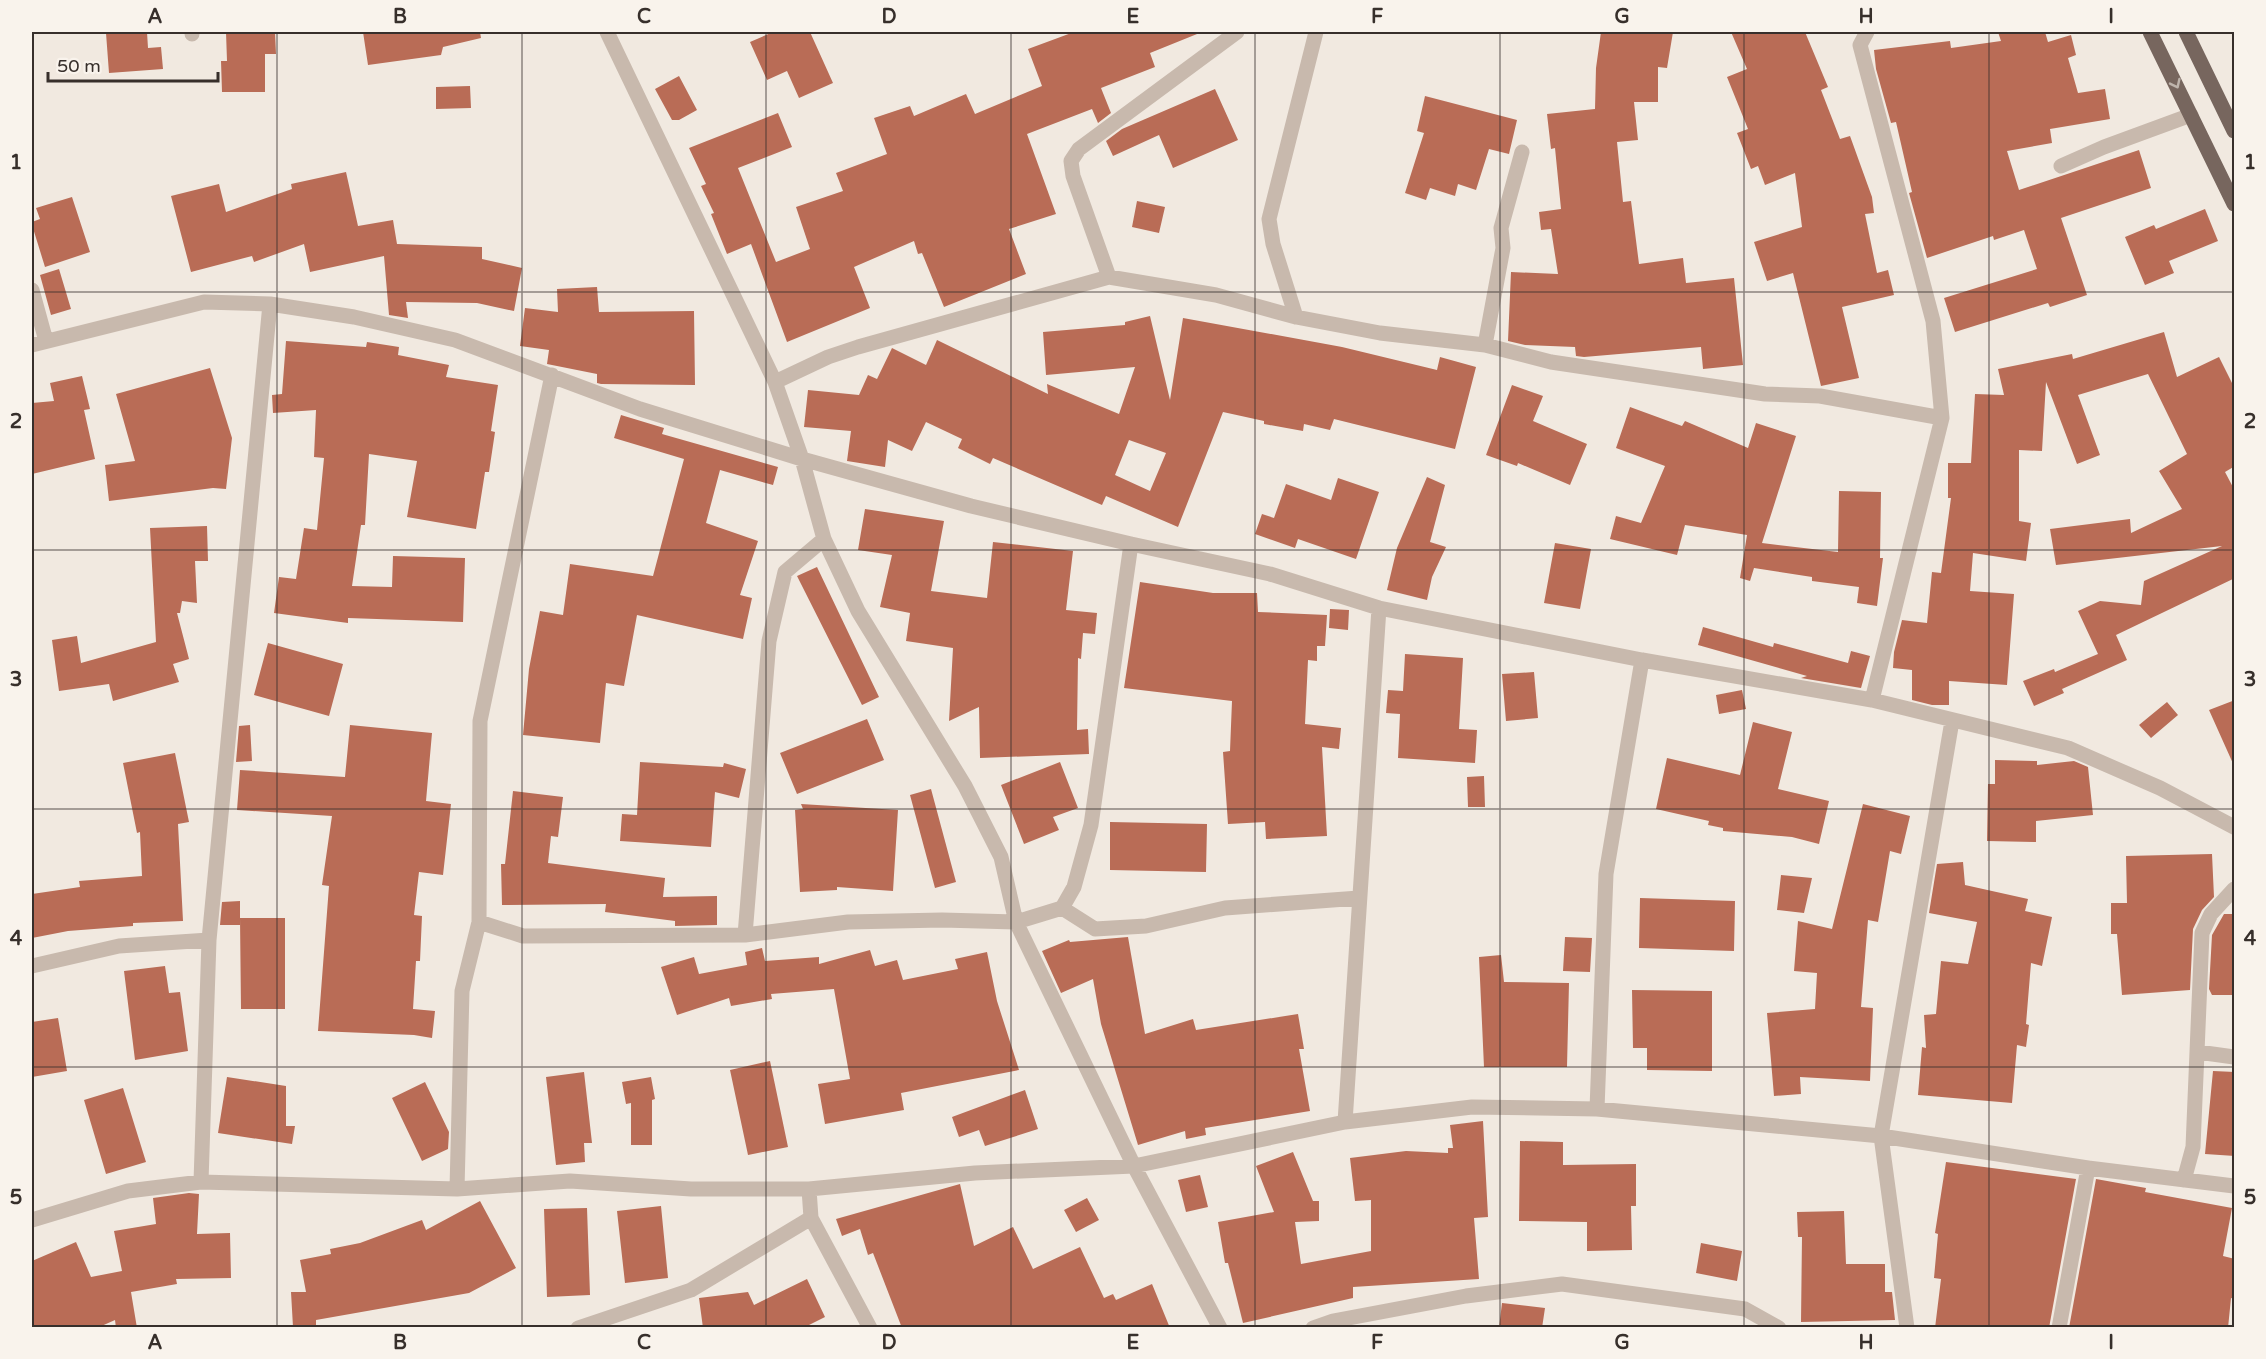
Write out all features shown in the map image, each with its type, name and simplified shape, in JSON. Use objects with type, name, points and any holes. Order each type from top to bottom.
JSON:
[{"type":"main road","points":[[2150,32],[2235,204]]},
{"type":"main road","points":[[2186,32],[2235,131]]},
{"type":"street","points":[[607,32],[775,382],[802,459],[824,540],[858,610],[965,786],[1001,857],[1016,922],[1134,1166],[1220,1328]]},
{"type":"street","points":[[1109,277],[1073,176],[1071,161],[1079,148],[1237,32]]},
{"type":"street","points":[[1296,317],[1287,280],[1273,244],[1269,219],[1316,32]]},
{"type":"street","points":[[1867,32],[1860,45],[1933,321],[1942,418],[1872,700]]},
{"type":"street","points":[[2061,166],[2104,147],[2191,115]]},
{"type":"street","points":[[1485,345],[1503,248],[1502,228],[1522,152]]},
{"type":"street","points":[[775,382],[848,350],[1109,277],[1216,295],[1296,317],[1380,333],[1485,345],[1551,362],[1765,394],[1820,396],[1942,418]]},
{"type":"street","points":[[32,290],[39,343],[204,302],[270,304],[354,317],[455,340],[640,409],[802,459],[970,506],[1270,574],[1378,608],[1642,660],[1872,700],[2068,748],[2160,788],[2235,827]]},
{"type":"street","points":[[201,1182],[209,940],[270,304]]},
{"type":"street","points":[[457,1189],[462,991],[479,922],[480,721],[552,375]]},
{"type":"street","points":[[745,936],[769,641],[785,572],[824,540]]},
{"type":"street","points":[[479,922],[523,936],[745,936],[848,922],[942,920],[1016,922],[1062,908],[1074,887],[1091,825],[1131,544]]},
{"type":"street","points":[[1345,1122],[1378,608]]},
{"type":"street","points":[[1597,1109],[1606,874],[1642,660]]},
{"type":"street","points":[[1907,1328],[1881,1136],[1952,721]]},
{"type":"street","points":[[2184,1180],[2193,1147],[2202,933],[2211,914],[2235,889]]},
{"type":"street","points":[[1062,908],[1095,929],[1146,926],[1225,909],[1359,898]]},
{"type":"street","points":[[32,966],[119,946],[209,940]]},
{"type":"street","points":[[2198,1052],[2235,1057]]},
{"type":"street","points":[[32,1220],[128,1191],[201,1182],[457,1189],[570,1181],[692,1189],[809,1189],[975,1173],[1134,1166],[1345,1122],[1472,1107],[1597,1109],[1881,1136],[2088,1168],[2235,1186]]},
{"type":"street","points":[[2060,1328],[2088,1168]]},
{"type":"street","points":[[809,1189],[811,1218],[870,1328]]},
{"type":"street","points":[[579,1327],[691,1290],[811,1218]]},
{"type":"street","points":[[1313,1328],[1333,1321],[1466,1296],[1562,1284],[1745,1310],[1779,1328]]},
{"type":"building","points":[[147,32],[148,48],[161,47],[163,69],[109,73],[106,33]]},
{"type":"building","points":[[226,32],[275,32],[276,54],[265,54],[265,92],[222,92],[221,61],[227,61]]},
{"type":"building","points":[[363,32],[480,32],[481,38],[443,47],[441,55],[368,65]]},
{"type":"building","points":[[773,32],[810,32],[833,83],[799,98],[787,71],[767,80],[750,42]]},
{"type":"building","points":[[1074,32],[1202,32],[1150,53],[1155,67],[1101,88],[1111,113],[1098,123],[1092,109],[1027,134],[1056,214],[1009,229],[1026,274],[944,307],[922,253],[918,254],[914,241],[854,267],[870,308],[787,342],[751,244],[727,254],[711,214],[714,213],[701,186],[706,184],[689,148],[778,113],[792,147],[738,168],[776,262],[810,249],[796,207],[843,191],[836,173],[887,154],[874,118],[910,106],[914,116],[966,94],[975,114],[1042,86],[1028,49]]},
{"type":"building","points":[[1601,32],[1673,32],[1667,68],[1658,67],[1658,102],[1634,102],[1638,140],[1617,142],[1623,202],[1631,201],[1639,264],[1683,258],[1686,283],[1734,278],[1743,365],[1703,369],[1701,347],[1584,357],[1576,356],[1575,347],[1525,345],[1508,341],[1511,272],[1558,274],[1551,229],[1541,230],[1539,212],[1561,209],[1555,148],[1551,149],[1547,114],[1595,109],[1596,68]]},
{"type":"building","points":[[1731,32],[1805,32],[1828,87],[1821,90],[1840,139],[1850,136],[1872,197],[1874,213],[1865,214],[1877,273],[1888,270],[1894,295],[1842,307],[1859,378],[1821,386],[1793,273],[1767,281],[1754,242],[1802,227],[1795,173],[1765,185],[1758,166],[1751,169],[1737,133],[1748,129],[1727,77],[1747,69]]},
{"type":"building","points":[[1998,32],[2045,32],[2048,42],[2071,35],[2076,55],[2068,58],[2078,93],[2105,89],[2110,119],[2050,129],[2052,143],[2007,151],[2019,190],[2139,150],[2151,188],[2061,218],[2087,295],[2050,307],[2048,303],[1955,332],[1944,298],[2037,269],[2024,230],[1994,240],[1993,236],[1927,258],[1909,193],[1912,192],[1896,122],[1891,123],[1876,69],[1874,50],[1950,41],[1951,48],[2001,41]]},
{"type":"building","points":[[679,76],[697,110],[679,120],[672,120],[655,89]]},
{"type":"building","points":[[470,86],[471,108],[436,109],[436,87]]},
{"type":"building","points":[[1215,89],[1238,140],[1173,168],[1159,135],[1113,156],[1106,141],[1122,129]]},
{"type":"building","points":[[1425,96],[1517,120],[1509,154],[1489,149],[1476,190],[1458,184],[1455,196],[1430,188],[1426,200],[1405,193],[1424,133],[1417,131]]},
{"type":"building","points":[[346,172],[358,226],[393,220],[397,244],[482,247],[482,259],[522,268],[514,311],[477,303],[406,302],[408,318],[389,315],[384,256],[310,272],[304,244],[254,262],[252,256],[191,272],[171,196],[219,184],[226,212],[292,189],[291,184]]},
{"type":"building","points":[[72,197],[90,252],[45,267],[32,225],[32,222],[40,219],[36,208]]},
{"type":"building","points":[[1137,201],[1165,207],[1159,233],[1132,227]]},
{"type":"building","points":[[2205,209],[2218,241],[2169,261],[2174,273],[2145,285],[2125,237],[2154,225],[2156,229]]},
{"type":"building","points":[[59,269],[71,309],[51,315],[40,275]]},
{"type":"building","points":[[597,287],[599,312],[694,311],[695,385],[601,384],[597,383],[597,374],[547,364],[549,350],[520,346],[525,308],[558,312],[557,289]]},
{"type":"building","points":[[1150,316],[1170,400],[1183,318],[1342,347],[1437,370],[1440,357],[1476,367],[1455,449],[1334,419],[1330,430],[1304,424],[1303,431],[1264,424],[1264,421],[1223,412],[1178,527],[1106,496],[1102,505],[993,458],[990,464],[958,448],[962,439],[926,422],[912,451],[888,440],[885,467],[847,461],[851,431],[804,427],[808,390],[859,395],[868,375],[877,379],[892,348],[926,365],[937,340],[1048,394],[1047,384],[1119,414],[1135,367],[1046,375],[1043,332],[1125,325],[1125,322]],"holes":[[[1129,440],[1166,453],[1150,491],[1115,475]]]},
{"type":"building","points":[[2164,332],[2177,377],[2219,357],[2235,389],[2235,466],[2225,472],[2235,491],[2235,578],[2116,635],[2127,660],[2062,689],[2064,693],[2034,706],[2023,681],[2054,669],[2055,672],[2098,654],[2078,611],[2100,601],[2141,605],[2144,581],[2222,546],[2056,565],[2050,529],[2130,519],[2131,533],[2182,509],[2159,471],[2187,454],[2148,374],[2078,395],[2100,455],[2077,464],[2046,382],[2042,451],[2019,450],[2019,521],[2031,523],[2026,561],[1973,553],[1970,591],[2014,594],[2007,685],[1949,681],[1949,705],[1932,705],[1912,700],[1912,670],[1893,668],[1894,652],[1902,620],[1927,623],[1932,572],[1941,573],[1951,498],[1948,498],[1948,463],[1971,463],[1975,394],[2004,395],[1998,369],[2072,354],[2073,359]]},
{"type":"building","points":[[286,341],[366,347],[367,342],[399,347],[398,355],[449,365],[446,377],[498,385],[491,431],[495,432],[489,472],[485,472],[476,529],[407,517],[417,461],[369,454],[365,525],[361,525],[352,586],[392,587],[393,556],[465,558],[463,622],[348,618],[348,623],[274,613],[279,577],[296,579],[304,528],[317,530],[324,458],[314,457],[316,410],[273,413],[272,395],[282,394]]},
{"type":"building","points":[[210,368],[232,438],[226,489],[213,488],[109,501],[105,465],[135,461],[116,394]]},
{"type":"building","points":[[82,376],[90,409],[84,410],[95,459],[32,474],[32,403],[54,401],[50,383]]},
{"type":"building","points":[[1512,385],[1543,396],[1533,421],[1587,444],[1570,485],[1518,463],[1517,466],[1486,455]]},
{"type":"building","points":[[1630,407],[1682,426],[1685,421],[1748,448],[1756,423],[1796,436],[1762,543],[1838,552],[1839,491],[1881,492],[1880,558],[1883,558],[1877,606],[1857,603],[1859,587],[1812,581],[1812,577],[1754,568],[1750,581],[1740,578],[1747,535],[1685,525],[1677,555],[1610,539],[1616,516],[1641,523],[1665,466],[1616,448]]},
{"type":"building","points":[[621,415],[664,428],[662,434],[778,467],[773,485],[720,470],[706,523],[758,541],[740,595],[752,598],[743,639],[637,615],[624,686],[606,683],[600,743],[523,735],[529,669],[540,611],[563,615],[570,564],[653,576],[684,459],[614,438]]},
{"type":"building","points":[[1427,477],[1445,485],[1430,542],[1446,547],[1432,577],[1427,600],[1387,590],[1397,548]]},
{"type":"building","points":[[1338,478],[1379,492],[1356,559],[1298,539],[1295,548],[1255,534],[1262,514],[1274,518],[1286,484],[1331,500]]},
{"type":"building","points":[[865,509],[944,521],[931,591],[987,598],[993,542],[1073,551],[1066,610],[1097,613],[1095,634],[1083,633],[1081,659],[1078,658],[1077,730],[1088,729],[1089,754],[980,758],[979,707],[949,721],[953,648],[906,641],[910,613],[880,607],[892,555],[858,550]]},
{"type":"building","points":[[207,526],[208,561],[195,561],[197,603],[182,601],[180,613],[177,613],[189,659],[173,664],[179,682],[113,701],[109,684],[59,691],[52,640],[77,636],[81,663],[156,642],[150,528]]},
{"type":"building","points":[[1555,543],[1591,549],[1580,609],[1544,603]]},
{"type":"building","points":[[817,567],[879,697],[862,705],[797,576]]},
{"type":"building","points":[[1140,582],[1213,593],[1257,593],[1258,612],[1327,615],[1325,646],[1317,646],[1317,661],[1308,660],[1305,724],[1341,728],[1339,749],[1322,747],[1327,836],[1266,839],[1265,822],[1228,824],[1223,752],[1230,751],[1232,701],[1124,688]]},
{"type":"building","points":[[1330,609],[1349,610],[1348,630],[1329,628]]},
{"type":"building","points":[[1703,627],[1773,647],[1774,643],[1848,663],[1851,651],[1870,656],[1861,688],[1801,678],[1807,676],[1698,645]]},
{"type":"building","points":[[268,643],[343,664],[329,716],[254,695]]},
{"type":"building","points":[[1405,654],[1463,658],[1459,729],[1477,730],[1475,763],[1398,758],[1400,714],[1386,713],[1388,690],[1403,691]]},
{"type":"building","points":[[1534,672],[1538,718],[1506,721],[1502,674]]},
{"type":"building","points":[[1742,690],[1746,709],[1719,714],[1716,695]]},
{"type":"building","points":[[2235,700],[2235,768],[2209,710]]},
{"type":"building","points":[[2167,702],[2178,715],[2151,738],[2139,725]]},
{"type":"building","points":[[867,719],[884,760],[797,794],[780,753]]},
{"type":"building","points":[[1753,722],[1792,732],[1778,789],[1829,801],[1819,844],[1792,837],[1723,831],[1723,828],[1708,825],[1709,821],[1656,809],[1667,758],[1740,775]]},
{"type":"building","points":[[250,725],[252,761],[236,762],[239,726]]},
{"type":"building","points":[[350,725],[432,733],[426,801],[451,804],[443,875],[419,872],[414,915],[422,916],[420,961],[416,961],[413,1009],[435,1011],[432,1038],[414,1035],[318,1031],[329,886],[322,885],[332,816],[237,810],[240,770],[345,777]]},
{"type":"building","points":[[175,753],[189,822],[178,824],[183,921],[133,923],[133,926],[68,931],[32,938],[32,894],[80,887],[79,881],[142,876],[140,832],[137,833],[123,763]]},
{"type":"building","points":[[1995,760],[2037,761],[2037,765],[2074,761],[2088,767],[2093,815],[2036,821],[2036,842],[1987,841],[1988,784],[1995,784]]},
{"type":"building","points":[[640,762],[723,767],[724,763],[746,769],[739,798],[715,792],[711,847],[620,841],[622,814],[637,815]]},
{"type":"building","points":[[1060,762],[1078,808],[1053,817],[1059,830],[1024,844],[1001,785]]},
{"type":"building","points":[[1484,776],[1485,807],[1468,807],[1467,777]]},
{"type":"building","points":[[931,789],[956,882],[935,888],[910,795]]},
{"type":"building","points":[[513,791],[563,797],[558,837],[551,836],[548,863],[665,878],[663,897],[717,896],[717,925],[675,926],[675,921],[605,912],[606,904],[502,905],[501,864],[505,864]]},
{"type":"building","points":[[801,804],[898,810],[893,891],[837,887],[837,890],[800,892],[795,810],[803,809]]},
{"type":"building","points":[[1863,804],[1910,816],[1901,854],[1890,851],[1878,922],[1868,920],[1861,1007],[1873,1008],[1870,1081],[1800,1077],[1801,1094],[1774,1096],[1767,1013],[1815,1009],[1817,973],[1794,971],[1798,921],[1832,929]]},
{"type":"building","points":[[1110,822],[1207,824],[1206,872],[1110,870]]},
{"type":"building","points":[[2212,854],[2214,897],[2202,910],[2193,929],[2190,990],[2122,995],[2117,934],[2111,934],[2111,903],[2127,903],[2126,856]]},
{"type":"building","points":[[1963,862],[1965,885],[2028,899],[2025,911],[2052,917],[2042,966],[2031,963],[2026,1024],[2029,1025],[2026,1047],[2017,1045],[2012,1103],[1918,1095],[1922,1047],[1926,1048],[1924,1015],[1936,1014],[1941,961],[1968,964],[1977,922],[1929,913],[1937,864]]},
{"type":"building","points":[[1781,875],[1812,878],[1804,913],[1777,910]]},
{"type":"building","points":[[1640,898],[1735,901],[1734,951],[1639,948]]},
{"type":"building","points":[[240,901],[240,925],[220,925],[222,902]]},
{"type":"building","points":[[2224,914],[2235,914],[2235,995],[2212,995],[2209,989],[2212,935]]},
{"type":"building","points":[[240,918],[285,918],[285,1009],[241,1009]]},
{"type":"building","points":[[1128,937],[1145,1034],[1193,1019],[1196,1030],[1298,1014],[1304,1049],[1299,1049],[1310,1111],[1205,1128],[1206,1135],[1186,1139],[1185,1131],[1138,1145],[1101,1024],[1093,979],[1061,993],[1042,951],[1069,940],[1070,942]]},
{"type":"building","points":[[1565,937],[1592,938],[1590,972],[1563,971]]},
{"type":"building","points":[[762,948],[765,961],[819,957],[819,964],[870,950],[875,966],[897,960],[903,980],[958,969],[955,959],[987,952],[997,1001],[1019,1070],[901,1093],[904,1110],[825,1124],[818,1084],[850,1079],[834,989],[771,994],[772,999],[731,1006],[729,998],[677,1015],[661,967],[694,957],[699,974],[747,965],[745,952]]},
{"type":"building","points":[[1501,955],[1504,982],[1569,983],[1567,1067],[1484,1067],[1479,957]]},
{"type":"building","points":[[165,966],[169,993],[180,992],[188,1051],[135,1060],[124,971]]},
{"type":"building","points":[[1632,990],[1712,991],[1712,1071],[1647,1070],[1647,1048],[1633,1048]]},
{"type":"building","points":[[58,1018],[67,1071],[32,1077],[32,1022]]},
{"type":"building","points":[[770,1061],[788,1147],[748,1155],[730,1070]]},
{"type":"building","points":[[2213,1071],[2235,1072],[2235,1156],[2205,1154]]},
{"type":"building","points":[[584,1072],[592,1143],[584,1143],[585,1162],[556,1165],[546,1077]]},
{"type":"building","points":[[227,1077],[286,1086],[286,1126],[295,1126],[292,1144],[218,1133]]},
{"type":"building","points":[[651,1077],[655,1099],[652,1100],[652,1145],[631,1145],[631,1103],[626,1104],[622,1082]]},
{"type":"building","points":[[425,1082],[449,1132],[448,1149],[422,1161],[392,1098]]},
{"type":"building","points":[[123,1088],[146,1162],[106,1174],[84,1100]]},
{"type":"building","points":[[1025,1090],[1038,1129],[985,1146],[979,1130],[959,1137],[952,1117]]},
{"type":"building","points":[[1483,1121],[1488,1217],[1474,1218],[1479,1279],[1353,1287],[1353,1298],[1243,1323],[1228,1263],[1225,1263],[1218,1222],[1274,1212],[1256,1166],[1293,1152],[1313,1201],[1319,1201],[1319,1221],[1295,1222],[1301,1264],[1371,1251],[1371,1200],[1355,1201],[1350,1158],[1406,1151],[1448,1153],[1448,1148],[1453,1148],[1450,1125]]},
{"type":"building","points":[[1520,1141],[1563,1142],[1563,1165],[1636,1164],[1636,1206],[1631,1206],[1632,1250],[1587,1251],[1587,1222],[1519,1221]]},
{"type":"building","points":[[1946,1162],[2076,1179],[2049,1328],[1935,1328],[1941,1279],[1934,1278],[1938,1234],[1935,1233]]},
{"type":"building","points":[[1200,1175],[1208,1207],[1186,1212],[1178,1180]]},
{"type":"building","points":[[2096,1179],[2146,1188],[2145,1192],[2232,1208],[2223,1256],[2235,1259],[2235,1299],[2231,1298],[2228,1328],[2069,1328]]},
{"type":"building","points":[[960,1184],[974,1246],[1013,1227],[1033,1269],[1080,1247],[1104,1298],[1113,1294],[1116,1300],[1152,1284],[1170,1328],[902,1328],[873,1253],[868,1255],[860,1229],[842,1236],[836,1219]]},
{"type":"building","points":[[189,1193],[199,1194],[197,1234],[230,1233],[231,1278],[176,1279],[177,1284],[131,1292],[137,1328],[116,1328],[115,1320],[97,1328],[32,1328],[32,1261],[76,1242],[91,1277],[122,1271],[114,1231],[156,1224],[153,1198]]},
{"type":"building","points":[[1087,1198],[1099,1220],[1076,1232],[1064,1210]]},
{"type":"building","points":[[480,1201],[516,1268],[469,1293],[316,1320],[316,1326],[293,1327],[291,1292],[306,1292],[300,1260],[331,1254],[330,1249],[360,1243],[422,1220],[426,1230]]},
{"type":"building","points":[[661,1206],[668,1278],[625,1283],[617,1211]]},
{"type":"building","points":[[587,1208],[590,1295],[547,1297],[544,1209]]},
{"type":"building","points":[[1844,1211],[1846,1264],[1885,1264],[1885,1292],[1892,1292],[1895,1320],[1801,1322],[1802,1237],[1798,1237],[1797,1212]]},
{"type":"building","points":[[1701,1243],[1742,1251],[1737,1281],[1696,1273]]},
{"type":"building","points":[[807,1279],[825,1317],[803,1328],[703,1328],[699,1298],[748,1292],[754,1305]]},
{"type":"building","points":[[1502,1303],[1545,1308],[1542,1328],[1499,1328]]}]
